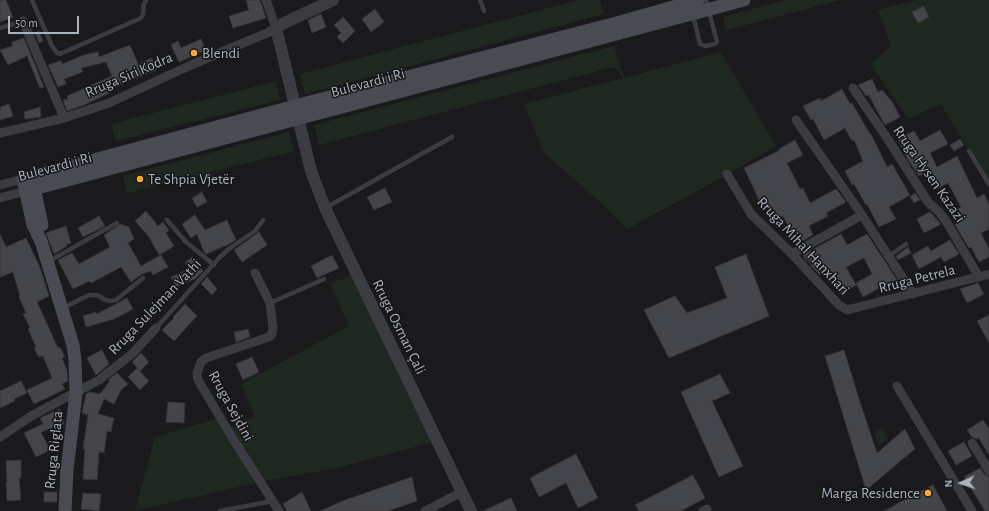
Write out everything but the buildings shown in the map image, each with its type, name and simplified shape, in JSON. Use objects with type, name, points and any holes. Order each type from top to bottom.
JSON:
[{"type":"main road","name":"Bulevardi i Ri","points":[[29,184],[692,4],[707,5],[744,0]]},
{"type":"main road","points":[[29,184],[33,224],[41,241],[72,345],[75,360],[76,393]]},
{"type":"main road","name":"Rruga Riglata","points":[[65,511],[67,470],[76,393]]},
{"type":"street","points":[[266,0],[276,28]]},
{"type":"street","name":"Rruga Siri Kodra","points":[[0,134],[64,118],[109,103],[276,28],[325,2]]},
{"type":"street","points":[[23,21],[64,118]]},
{"type":"street","name":"Rruga Osman Çali","points":[[276,28],[306,153],[315,184],[325,208],[472,511]]},
{"type":"street","name":"Rruga Hysen Kazazi","points":[[853,88],[928,202],[940,213],[986,277]]},
{"type":"street","points":[[796,120],[862,215],[913,294]]},
{"type":"street","name":"Rruga Mihal Hanxhari","points":[[727,174],[751,214],[792,254],[839,305],[847,310],[852,310]]},
{"type":"street","name":"Bulevardi i Ri","points":[[0,185],[29,184]]},
{"type":"street","name":"Bulevardi i Ri","points":[[0,198],[29,184]]},
{"type":"street","points":[[792,254],[862,215]]},
{"type":"street","name":"Rruga Sejdini","points":[[255,274],[270,303],[273,327],[272,334],[269,337],[206,358],[201,362],[197,373],[198,380],[233,439],[279,511]]},
{"type":"street","name":"Rruga Petrela","points":[[852,310],[986,277]]},
{"type":"street","name":"Rruga Sulejman Vathi","points":[[0,437],[33,415],[99,380],[133,353],[156,328]]},
{"type":"street","points":[[897,386],[972,511]]},
{"type":"street","points":[[972,443],[989,471]]},
{"type":"street","points":[[425,511],[462,492]]},
{"type":"lane","points":[[32,0],[52,46],[57,53],[60,54],[141,18],[146,0]]},
{"type":"lane","points":[[480,0],[484,11]]},
{"type":"lane","points":[[692,4],[700,44],[704,46],[715,44],[717,42],[707,5]]},
{"type":"lane","points":[[0,28],[23,21]]},
{"type":"lane","points":[[325,208],[452,137]]},
{"type":"lane","points":[[969,151],[989,184]]},
{"type":"lane","name":"Rruga Sulejman Vathi","points":[[166,220],[185,241],[214,265]]},
{"type":"lane","name":"Rruga Sulejman Vathi","points":[[156,328],[220,258],[230,248],[255,231],[262,220]]},
{"type":"lane","points":[[47,262],[117,223]]},
{"type":"lane","points":[[889,256],[906,244]]},
{"type":"lane","points":[[62,308],[89,294],[97,295],[110,301],[116,300],[143,278]]},
{"type":"lane","points":[[270,303],[324,279]]},
{"type":"lane","points":[[220,511],[272,501]]},
{"type":"shaded area","points":[[579,0],[600,0],[604,14],[305,94],[300,74]]},
{"type":"shaded area","points":[[785,0],[840,0],[727,30],[723,17]]},
{"type":"shaded area","points":[[917,0],[989,0],[989,184],[941,104],[908,119],[871,64],[891,46],[878,10]]},
{"type":"shaded area","points":[[614,46],[624,78],[721,52],[776,146],[725,176],[627,229],[597,199],[544,153],[524,104],[623,78],[614,68],[609,68],[319,145],[314,125]]},
{"type":"shaded area","points":[[276,81],[280,100],[116,141],[111,124]]},
{"type":"shaded area","points":[[289,132],[294,151],[127,193],[123,176]]},
{"type":"shaded area","points":[[355,275],[437,441],[333,469],[264,481],[135,511],[155,437],[216,419],[225,433],[246,420],[255,417],[241,384],[349,326],[330,283]]},
{"type":"shaded area","points":[[882,428],[888,438],[878,446],[874,433]]},
{"type":"place","name":"Blendi","points":[[194,53]]},
{"type":"place","name":"Te Shpia Vjetër","points":[[140,179]]},
{"type":"place","name":"Marga Residence","points":[[928,493]]}]
